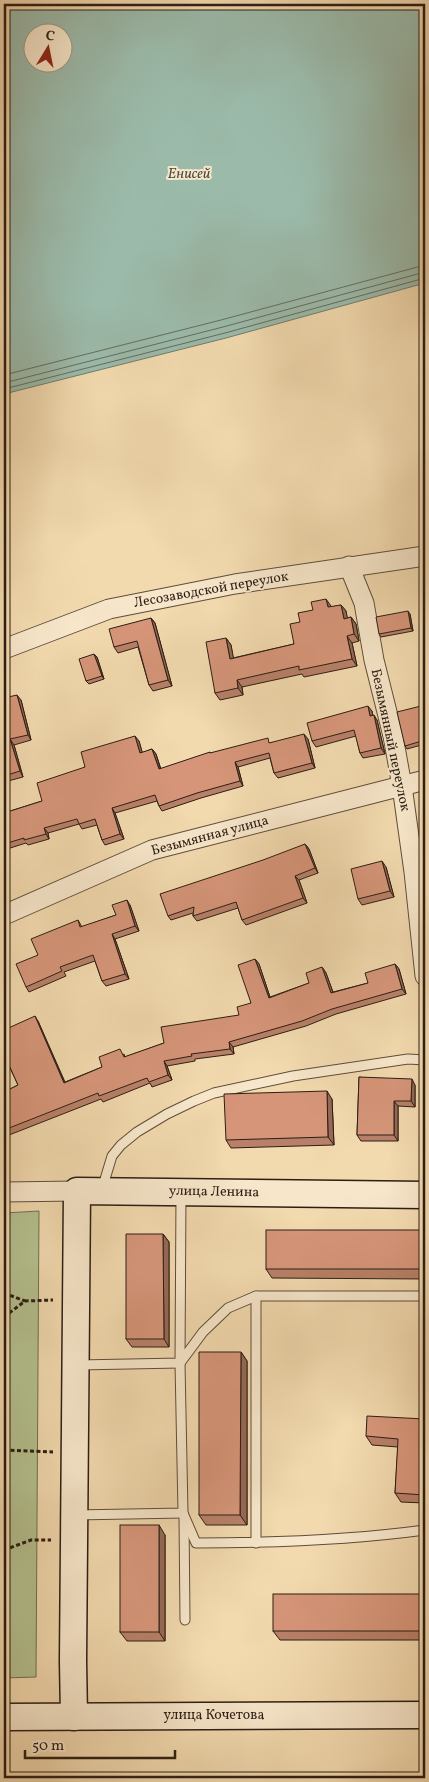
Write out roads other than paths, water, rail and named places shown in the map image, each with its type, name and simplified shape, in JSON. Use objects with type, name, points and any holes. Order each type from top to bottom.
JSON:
[{"type":"street","name":"Лесозаводской переулок","points":[[4,648],[109,609],[235,584],[425,556]]},
{"type":"street","name":"Безымянный переулок","points":[[349,566],[364,603],[374,660],[402,786],[414,872],[425,976]]},
{"type":"street","name":"Безымянная улица","points":[[4,915],[152,850],[425,780]]},
{"type":"street","name":"улица Ленина","points":[[4,1192],[90,1191],[425,1195]]},
{"type":"street","points":[[74,1717],[77,1301],[90,1191]]},
{"type":"street","name":"улица Кочетова","points":[[4,1717],[425,1715]]},
{"type":"lane","points":[[90,1191],[120,1145],[167,1114],[214,1093],[294,1076],[408,1059],[425,1060]]},
{"type":"lane","points":[[181,1192],[180,1363],[186,1620]]},
{"type":"lane","points":[[180,1363],[203,1332],[228,1308],[256,1296],[425,1296]]},
{"type":"lane","points":[[256,1296],[256,1543]]},
{"type":"lane","points":[[76,1365],[180,1363]]},
{"type":"lane","points":[[184,1513],[196,1543],[256,1543],[383,1536],[425,1530]]},
{"type":"lane","points":[[74,1527],[184,1513]]},
{"type":"water","name":"Енисей","points":[[4,4],[425,4],[425,283],[226,338],[4,394]]}]
